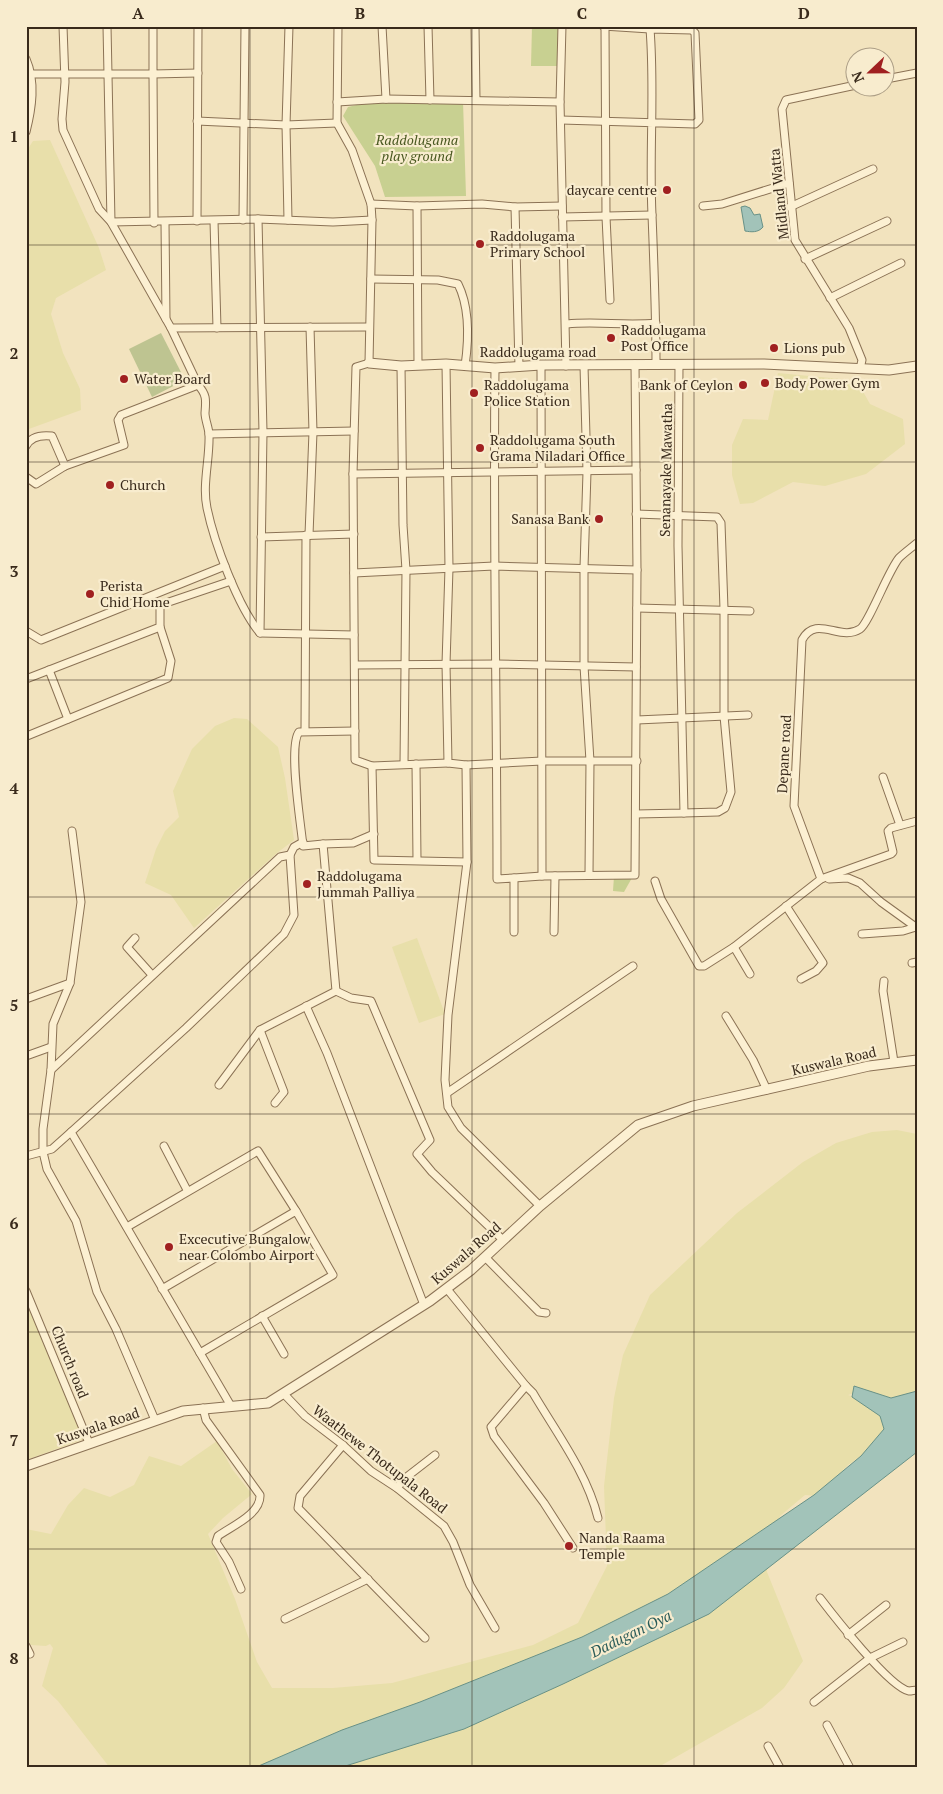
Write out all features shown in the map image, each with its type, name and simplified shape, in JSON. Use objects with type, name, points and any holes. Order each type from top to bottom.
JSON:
[{"type":"street","points":[[63,26],[63,130],[99,209],[111,222],[168,325],[198,385],[205,393],[208,403],[205,413],[209,434],[206,506],[231,581],[252,623],[260,633]]},
{"type":"street","points":[[107,26],[111,222]]},
{"type":"street","points":[[153,26],[154,223]]},
{"type":"street","points":[[197,221],[198,26]]},
{"type":"street","points":[[243,220],[245,26]]},
{"type":"street","points":[[288,220],[286,125],[289,26]]},
{"type":"street","points":[[338,26],[337,123],[352,150],[371,204],[372,220],[369,363],[356,367],[354,431],[355,760],[372,766],[448,762],[466,765],[542,761],[637,761]]},
{"type":"street","points":[[382,26],[386,99]]},
{"type":"street","points":[[428,26],[430,100]]},
{"type":"street","points":[[475,26],[476,100]]},
{"type":"street","points":[[562,26],[560,102],[566,366]]},
{"type":"street","points":[[561,120],[606,122],[695,124],[699,120],[695,33],[692,30],[604,26],[606,122],[606,217],[610,300]]},
{"type":"street","points":[[650,28],[653,65],[652,215],[655,258],[656,364]]},
{"type":"street","points":[[26,59],[32,74],[26,132]]},
{"type":"street","points":[[32,74],[107,76],[198,73]]},
{"type":"street","points":[[896,77],[917,73]]},
{"type":"street","name":"Midland Watta","points":[[846,88],[786,100],[782,108],[790,206],[795,240],[849,328],[862,360],[860,369]]},
{"type":"street","points":[[337,102],[386,99],[560,102]]},
{"type":"street","points":[[197,121],[286,125],[337,123]]},
{"type":"street","points":[[790,206],[873,169]]},
{"type":"street","points":[[703,206],[722,204],[789,183]]},
{"type":"street","points":[[371,204],[418,206],[482,204],[515,207],[562,206]]},
{"type":"street","points":[[418,206],[418,364]]},
{"type":"street","points":[[515,207],[520,367]]},
{"type":"street","points":[[562,217],[652,215]]},
{"type":"street","points":[[258,220],[263,432],[260,633]]},
{"type":"street","points":[[111,222],[372,220]]},
{"type":"street","points":[[214,221],[216,328]]},
{"type":"street","points":[[805,259],[887,221]]},
{"type":"street","points":[[165,222],[168,325]]},
{"type":"street","points":[[830,298],[901,263]]},
{"type":"street","points":[[371,279],[438,280],[458,284],[465,298],[468,343],[465,366]]},
{"type":"street","points":[[566,324],[581,322],[630,326],[656,323]]},
{"type":"street","points":[[168,325],[216,328],[369,327]]},
{"type":"street","points":[[305,730],[308,535],[313,432],[310,327]]},
{"type":"street","name":"Raddolugama road","points":[[369,363],[401,366],[446,364],[495,368],[541,365],[764,364],[889,370],[916,368]]},
{"type":"street","points":[[446,364],[448,472],[446,664],[448,762]]},
{"type":"street","points":[[495,368],[494,566],[497,664],[497,879],[542,876],[635,875],[637,570],[635,364]]},
{"type":"street","name":"Senanayake Mawatha","points":[[680,364],[679,575],[684,813]]},
{"type":"street","points":[[541,365],[542,876]]},
{"type":"street","points":[[401,366],[404,473],[403,525],[406,570],[404,764]]},
{"type":"street","points":[[584,366],[588,472],[584,568],[584,666],[590,761],[589,875]]},
{"type":"street","points":[[26,477],[36,484],[65,466],[124,445],[118,420],[121,415],[198,385]]},
{"type":"street","points":[[209,434],[354,431]]},
{"type":"street","points":[[26,446],[28,442],[42,435],[52,436],[65,466]]},
{"type":"street","points":[[354,474],[636,470]]},
{"type":"street","points":[[636,514],[717,517],[720,524],[724,609],[724,716],[731,792],[724,808],[718,812],[636,814]]},
{"type":"street","points":[[261,536],[354,534]]},
{"type":"street","name":"Depane road","points":[[820,879],[794,806],[802,640],[806,632],[818,627],[849,634],[862,628],[899,558],[917,544]]},
{"type":"street","points":[[26,631],[41,640],[226,566]]},
{"type":"street","points":[[354,573],[494,566],[637,570]]},
{"type":"street","points":[[26,736],[168,678],[171,661],[160,628],[160,605],[231,581]]},
{"type":"street","points":[[637,608],[750,611]]},
{"type":"street","points":[[26,679],[160,628]]},
{"type":"street","points":[[260,633],[354,635]]},
{"type":"street","points":[[355,665],[497,664],[636,668]]},
{"type":"street","points":[[49,670],[68,719]]},
{"type":"street","points":[[637,720],[748,715]]},
{"type":"street","points":[[355,731],[305,730],[296,736],[295,753],[303,846],[353,843],[374,834]]},
{"type":"street","points":[[416,764],[417,860]]},
{"type":"street","points":[[466,765],[467,862],[448,1015],[445,1080],[448,1107],[461,1128],[540,1206]]},
{"type":"street","points":[[372,766],[374,860],[467,862]]},
{"type":"street","points":[[884,777],[900,825]]},
{"type":"street","points":[[655,881],[661,899],[699,966],[704,966],[734,947],[820,879],[891,854],[893,852],[888,831],[891,828],[917,821]]},
{"type":"street","points":[[72,831],[81,902],[70,983],[53,1024],[51,1070],[43,1129],[43,1152],[47,1169],[76,1221],[97,1292],[116,1329],[155,1420]]},
{"type":"street","points":[[26,1156],[52,1149],[186,1028],[284,934],[294,915],[290,855],[294,847],[303,842]]},
{"type":"street","points":[[323,844],[336,992]]},
{"type":"street","points":[[51,1070],[280,857],[290,855]]},
{"type":"street","points":[[554,932],[556,876]]},
{"type":"street","points":[[514,878],[514,932]]},
{"type":"street","points":[[820,879],[848,878],[860,883],[881,902],[916,927]]},
{"type":"street","points":[[786,906],[823,963],[816,971],[801,980]]},
{"type":"street","points":[[862,934],[903,931],[916,927]]},
{"type":"street","points":[[135,938],[128,947],[152,975]]},
{"type":"street","points":[[734,947],[750,974]]},
{"type":"street","points":[[447,1093],[633,966]]},
{"type":"street","points":[[884,981],[883,991],[894,1062]]},
{"type":"street","points":[[26,999],[70,983]]},
{"type":"street","points":[[219,1085],[260,1030],[336,992],[351,998],[371,1001],[430,1140],[417,1154],[432,1172],[503,1240]]},
{"type":"street","points":[[306,1006],[327,1053],[424,1305]]},
{"type":"street","points":[[726,1016],[753,1060],[766,1090]]},
{"type":"street","points":[[260,1030],[284,1092],[275,1103]]},
{"type":"street","points":[[26,1056],[51,1047]]},
{"type":"street","name":"Kuswala Road","points":[[26,1466],[183,1411],[268,1403],[424,1305],[446,1289],[485,1257],[540,1206],[638,1125],[693,1106],[894,1062],[917,1060]]},
{"type":"street","points":[[71,1132],[231,1406]]},
{"type":"street","points":[[164,1146],[187,1190]]},
{"type":"street","points":[[127,1227],[187,1190],[258,1151],[296,1211],[333,1275],[200,1352]]},
{"type":"street","points":[[162,1289],[296,1211]]},
{"type":"street","points":[[485,1257],[539,1312],[546,1313]]},
{"type":"street","points":[[446,1289],[533,1393],[582,1477],[593,1499],[598,1518]]},
{"type":"street","name":"Church road","points":[[26,1291],[89,1443]]},
{"type":"street","points":[[262,1316],[284,1354]]},
{"type":"street","points":[[526,1386],[491,1427],[573,1548]]},
{"type":"street","name":"Waathewe Thotupala Road","points":[[284,1394],[305,1416],[343,1445],[371,1471],[397,1488],[444,1526],[453,1542],[470,1585],[495,1628]]},
{"type":"street","points":[[202,1408],[206,1420],[260,1495],[260,1500],[255,1510],[218,1536],[216,1542],[229,1562],[241,1589]]},
{"type":"street","points":[[343,1445],[300,1496],[298,1508],[425,1638]]},
{"type":"street","points":[[397,1488],[404,1479],[435,1455]]},
{"type":"street","points":[[285,1619],[368,1579]]},
{"type":"street","points":[[820,1598],[848,1635],[870,1658],[902,1687],[909,1691],[917,1690]]},
{"type":"street","points":[[848,1635],[886,1605]]},
{"type":"street","points":[[814,1702],[870,1658],[903,1642]]},
{"type":"street","points":[[26,1646],[30,1654]]},
{"type":"street","points":[[827,1725],[850,1768]]},
{"type":"street","points":[[768,1746],[780,1768]]},
{"type":"shaded area","points":[[50,140],[99,248],[106,270],[56,298],[51,314],[63,353],[80,389],[81,410],[26,430],[26,152],[33,141]]},
{"type":"shaded area","points":[[778,373],[841,379],[861,388],[870,404],[903,419],[905,444],[866,474],[825,486],[793,482],[753,503],[740,504],[732,475],[732,445],[743,419],[768,420]]},
{"type":"shaded area","points":[[234,718],[247,719],[278,747],[285,778],[294,840],[194,928],[171,895],[145,883],[156,849],[165,831],[179,817],[173,791],[192,749],[215,726]]},
{"type":"shaded area","points":[[417,938],[445,1014],[419,1023],[392,947]]},
{"type":"shaded area","points":[[897,1130],[917,1134],[917,1392],[900,1400],[858,1392],[848,1395],[885,1407],[901,1428],[848,1465],[818,1496],[805,1495],[780,1516],[769,1553],[767,1572],[803,1661],[784,1688],[762,1708],[662,1765],[652,1768],[110,1768],[58,1701],[42,1686],[53,1648],[50,1644],[46,1646],[31,1645],[26,1638],[26,1529],[51,1534],[68,1505],[84,1488],[110,1497],[134,1485],[149,1456],[181,1466],[217,1441],[232,1469],[252,1494],[223,1518],[208,1534],[235,1599],[257,1662],[272,1688],[333,1688],[392,1683],[533,1645],[578,1623],[607,1566],[604,1486],[614,1398],[623,1355],[650,1295],[737,1213],[803,1162],[836,1143],[872,1132]]},
{"type":"shaded area","points":[[26,1298],[84,1439],[26,1460]]},
{"type":"green space","points":[[532,26],[560,26],[560,66],[531,66]]},
{"type":"green space","name":"Raddolugama play ground","points":[[463,101],[466,196],[385,197],[375,166],[343,116],[348,107],[365,103]]},
{"type":"green space","points":[[161,333],[185,380],[152,397],[129,349]]},
{"type":"green space","points":[[614,876],[633,876],[624,892],[613,891]]},
{"type":"water","points":[[741,207],[750,208],[754,215],[760,214],[763,227],[759,230],[745,231]]},
{"type":"water","name":"Dadugan Oya","points":[[854,1386],[891,1398],[917,1391],[917,1452],[709,1614],[464,1729],[339,1768],[254,1768],[342,1730],[420,1702],[582,1637],[668,1594],[814,1495],[861,1456],[884,1429],[880,1416],[852,1397]]},
{"type":"place","name":"daycare centre","points":[[667,190]]},
{"type":"place","name":"Raddolugama Primary School","points":[[480,244]]},
{"type":"place","name":"Raddolugama Post Office","points":[[611,338]]},
{"type":"place","name":"Lions pub","points":[[774,348]]},
{"type":"place","name":"Water Board","points":[[124,379]]},
{"type":"place","name":"Body Power Gym","points":[[765,383]]},
{"type":"place","name":"Bank of Ceylon","points":[[743,385]]},
{"type":"place","name":"Raddolugama Police Station","points":[[474,393]]},
{"type":"place","name":"Raddolugama South Grama Niladari Office","points":[[480,448]]},
{"type":"place","name":"Church","points":[[110,485]]},
{"type":"place","name":"Sanasa Bank","points":[[599,519]]},
{"type":"place","name":"Perista Chid Home","points":[[90,594]]},
{"type":"place","name":"Raddolugama Jummah Palliya","points":[[307,884]]},
{"type":"place","name":"Excecutive Bungalow near Colombo Airport","points":[[169,1247]]},
{"type":"place","name":"Nanda Raama Temple","points":[[569,1546]]}]
